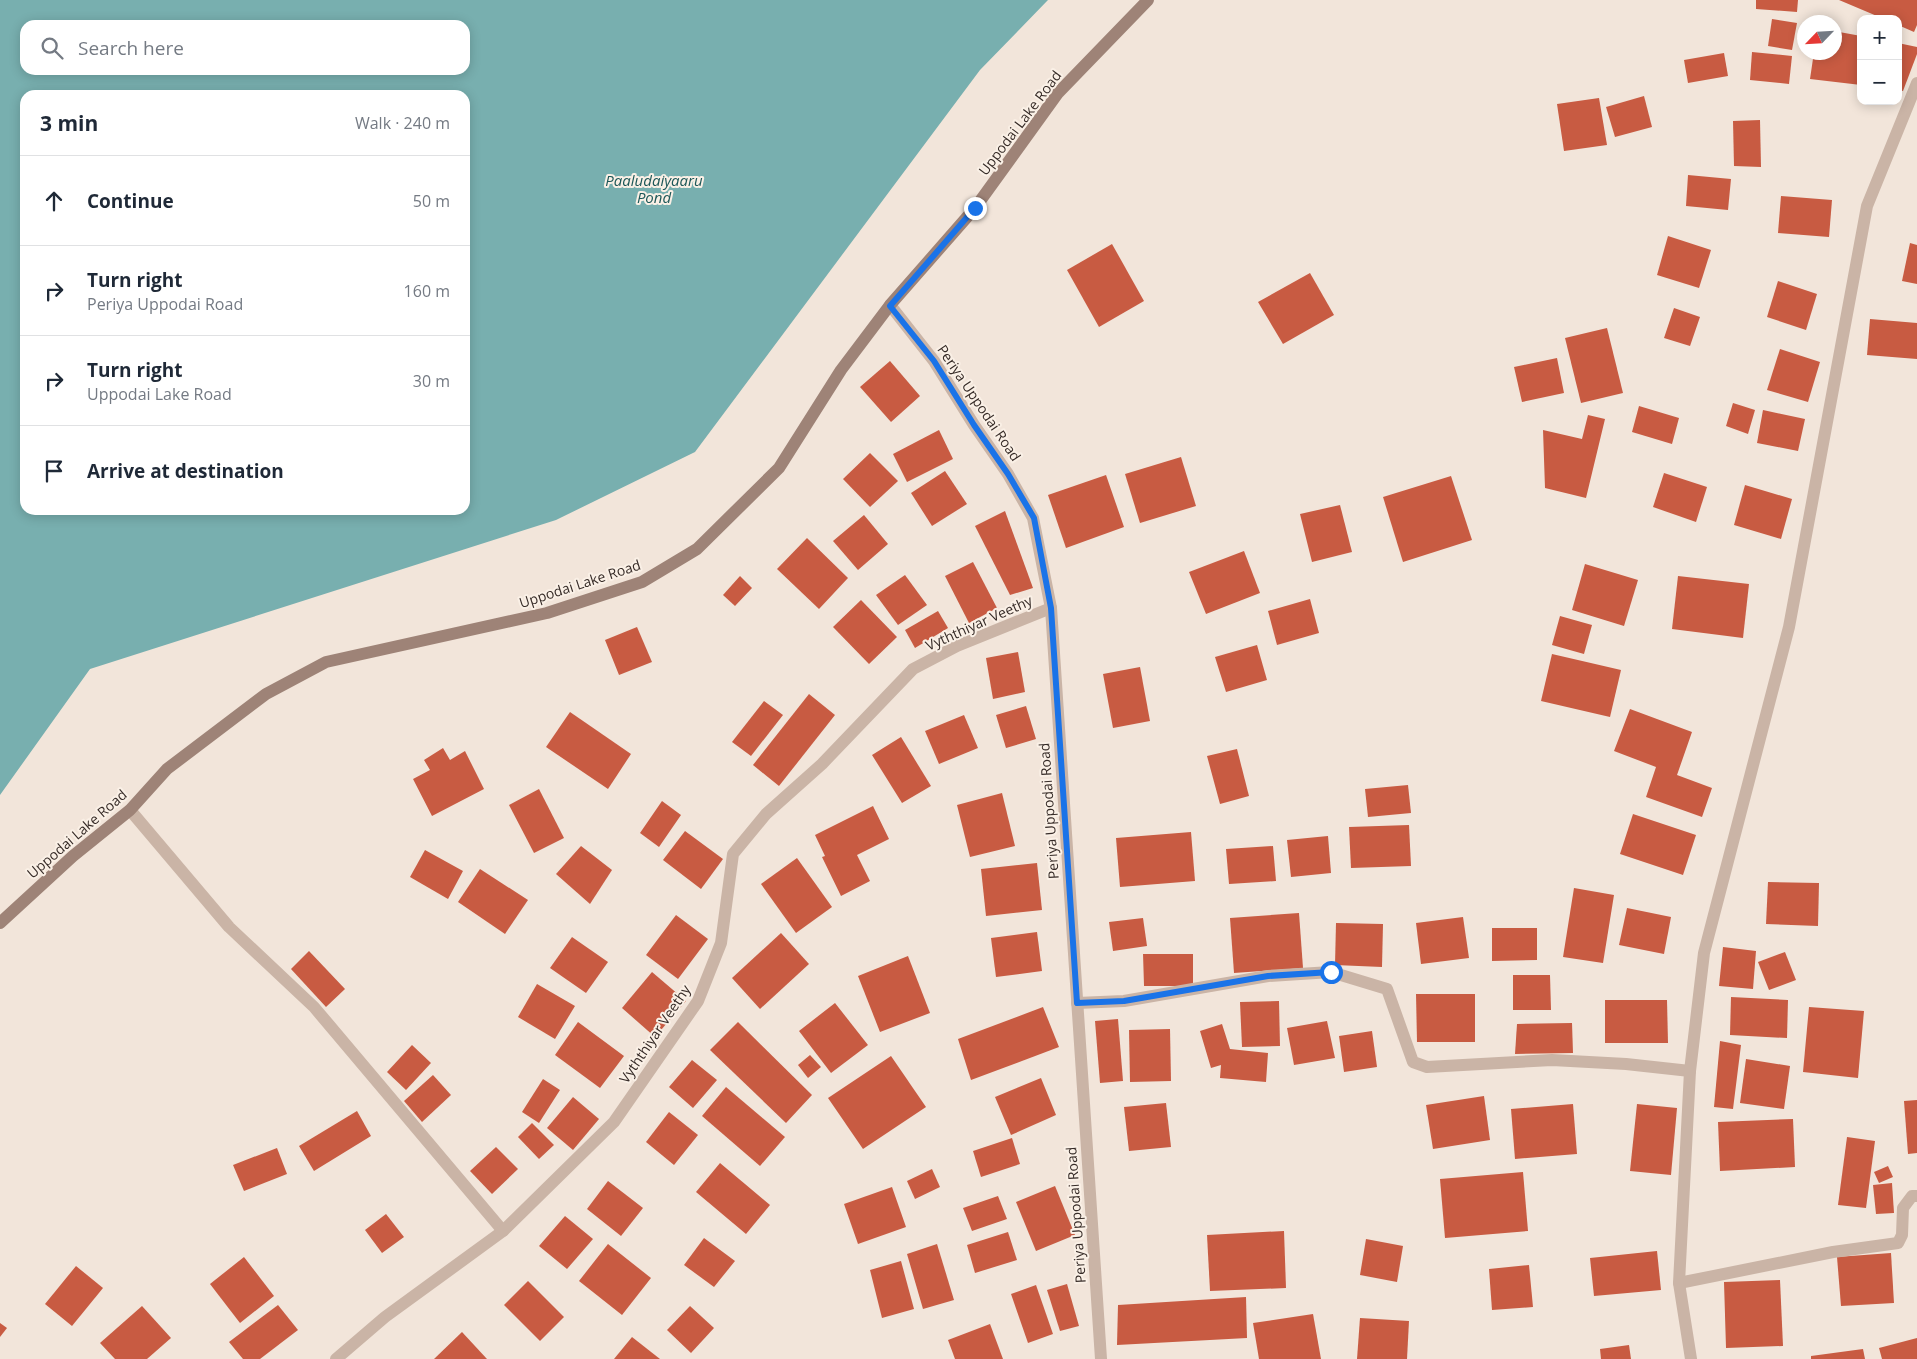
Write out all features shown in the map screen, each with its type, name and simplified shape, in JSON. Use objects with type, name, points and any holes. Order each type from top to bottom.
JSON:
[{"type":"street","name":"Uppodai Lake Road","points":[[0,923],[73,856],[130,810],[167,769],[266,694],[326,662],[547,613],[642,582],[696,549],[780,468],[841,370],[890,306],[975,208],[1058,93],[1148,0]]},
{"type":"street","points":[[1691,1359],[1679,1283],[1690,1071],[1704,953],[1789,627],[1867,206],[1917,83]]},
{"type":"street","name":"Periya Uppodai Road","points":[[890,306],[934,361],[974,425],[1008,474],[1034,518],[1051,608],[1101,1359]]},
{"type":"street","name":"Vyththiyar Veethy","points":[[336,1359],[386,1317],[503,1231],[614,1122],[698,1001],[721,943],[733,854],[766,814],[822,764],[913,669],[957,646],[1051,608]]},
{"type":"street","points":[[130,810],[229,927],[314,1007],[503,1231]]},
{"type":"street","points":[[1077,1003],[1124,1001],[1268,976],[1331,972],[1386,988],[1413,1062],[1427,1067],[1552,1060],[1626,1064],[1690,1071]]},
{"type":"street","points":[[1679,1283],[1833,1252],[1898,1243],[1902,1235],[1904,1208],[1912,1196],[1917,1196]]},
{"type":"water","name":"Paaludaiyaaru Pond","points":[[0,0],[1048,0],[980,70],[695,452],[556,520],[90,669],[0,795]]},
{"type":"building","points":[[1756,0],[1798,0],[1797,12],[1756,9]]},
{"type":"building","points":[[1839,0],[1917,0],[1917,25],[1914,32],[1902,27],[1902,15],[1875,15]]},
{"type":"building","points":[[1772,19],[1797,23],[1792,50],[1768,46]]},
{"type":"building","points":[[1842,32],[1857,35],[1857,85],[1810,79],[1813,60],[1842,60]]},
{"type":"building","points":[[1902,44],[1917,47],[1917,54],[1903,91]]},
{"type":"building","points":[[1752,52],[1792,56],[1789,84],[1750,80]]},
{"type":"building","points":[[1724,53],[1728,76],[1688,83],[1684,60]]},
{"type":"building","points":[[1644,96],[1652,127],[1615,137],[1606,107]]},
{"type":"building","points":[[1599,98],[1607,145],[1564,151],[1557,104]]},
{"type":"building","points":[[1760,120],[1761,167],[1734,166],[1733,121]]},
{"type":"building","points":[[1688,175],[1731,179],[1728,210],[1686,206]]},
{"type":"building","points":[[1781,196],[1832,200],[1829,237],[1778,233]]},
{"type":"building","points":[[1668,236],[1711,250],[1699,288],[1657,275]]},
{"type":"building","points":[[1910,243],[1917,245],[1917,284],[1902,281]]},
{"type":"building","points":[[1112,244],[1144,301],[1099,327],[1067,270]]},
{"type":"building","points":[[1310,273],[1334,315],[1283,344],[1258,302]]},
{"type":"building","points":[[1778,281],[1817,294],[1806,330],[1767,317]]},
{"type":"building","points":[[1674,308],[1700,317],[1690,346],[1664,338]]},
{"type":"building","points":[[1870,319],[1917,323],[1917,359],[1867,355]]},
{"type":"building","points":[[1607,328],[1623,393],[1581,403],[1565,338]]},
{"type":"building","points":[[1780,349],[1820,362],[1808,402],[1767,390]]},
{"type":"building","points":[[1557,358],[1564,393],[1522,402],[1514,367]]},
{"type":"building","points":[[890,361],[920,396],[891,422],[860,387]]},
{"type":"building","points":[[1733,403],[1755,410],[1748,434],[1726,426]]},
{"type":"building","points":[[1639,406],[1679,418],[1672,444],[1632,432]]},
{"type":"building","points":[[1763,410],[1805,419],[1798,451],[1757,443]]},
{"type":"building","points":[[1588,415],[1605,419],[1586,498],[1545,488],[1543,430],[1582,439]]},
{"type":"building","points":[[939,430],[953,459],[907,482],[893,454]]},
{"type":"building","points":[[870,453],[898,481],[870,507],[843,479]]},
{"type":"building","points":[[1181,457],[1196,506],[1140,523],[1125,474]]},
{"type":"building","points":[[945,471],[967,504],[932,526],[911,493]]},
{"type":"building","points":[[1664,473],[1707,487],[1696,522],[1653,507]]},
{"type":"building","points":[[1106,475],[1124,527],[1066,548],[1048,495]]},
{"type":"building","points":[[1451,476],[1472,540],[1403,562],[1383,497]]},
{"type":"building","points":[[1745,485],[1792,499],[1781,539],[1734,525]]},
{"type":"building","points":[[1340,505],[1352,552],[1312,562],[1300,514]]},
{"type":"building","points":[[1005,511],[1033,588],[1010,595],[975,526]]},
{"type":"building","points":[[864,515],[888,544],[858,570],[833,541]]},
{"type":"building","points":[[807,538],[848,578],[819,609],[777,569]]},
{"type":"building","points":[[1244,551],[1260,593],[1206,614],[1189,572]]},
{"type":"building","points":[[973,562],[997,608],[969,623],[945,576]]},
{"type":"building","points":[[1585,564],[1638,580],[1624,626],[1572,610]]},
{"type":"building","points":[[905,575],[927,605],[898,625],[876,595]]},
{"type":"building","points":[[740,576],[752,588],[735,606],[723,595]]},
{"type":"building","points":[[1678,576],[1749,584],[1743,638],[1672,629]]},
{"type":"building","points":[[1310,599],[1319,633],[1277,645],[1268,611]]},
{"type":"building","points":[[861,600],[897,637],[869,664],[833,627]]},
{"type":"building","points":[[938,611],[948,628],[915,648],[905,630]]},
{"type":"building","points":[[1560,616],[1592,625],[1584,654],[1552,645]]},
{"type":"building","points":[[637,627],[652,662],[619,675],[605,640]]},
{"type":"building","points":[[1257,645],[1267,680],[1226,692],[1215,657]]},
{"type":"building","points":[[1018,652],[1025,692],[993,699],[986,658]]},
{"type":"building","points":[[1552,654],[1621,670],[1610,717],[1541,701]]},
{"type":"building","points":[[1140,667],[1150,721],[1113,728],[1103,674]]},
{"type":"building","points":[[809,694],[835,715],[779,786],[753,765]]},
{"type":"building","points":[[764,701],[783,715],[751,756],[732,742]]},
{"type":"building","points":[[1026,706],[1036,739],[1006,748],[996,715]]},
{"type":"building","points":[[1630,709],[1692,732],[1677,775],[1712,788],[1702,817],[1646,797],[1656,767],[1614,751]]},
{"type":"building","points":[[570,712],[631,754],[608,789],[546,747]]},
{"type":"building","points":[[964,715],[978,748],[939,764],[925,731]]},
{"type":"building","points":[[901,737],[931,786],[902,803],[872,755]]},
{"type":"building","points":[[443,748],[450,760],[465,751],[484,789],[432,816],[413,779],[430,770],[424,760]]},
{"type":"building","points":[[1237,749],[1249,796],[1220,804],[1207,756]]},
{"type":"building","points":[[1408,785],[1411,813],[1368,817],[1365,789]]},
{"type":"building","points":[[539,789],[564,838],[534,853],[509,805]]},
{"type":"building","points":[[1002,793],[1015,846],[970,857],[957,805]]},
{"type":"building","points":[[662,801],[681,815],[659,847],[640,833]]},
{"type":"building","points":[[873,806],[889,839],[857,855],[870,881],[841,896],[822,857],[825,856],[815,835]]},
{"type":"building","points":[[1633,814],[1696,835],[1683,875],[1620,854]]},
{"type":"building","points":[[1409,825],[1411,866],[1351,868],[1349,827]]},
{"type":"building","points":[[685,831],[723,859],[701,889],[663,860]]},
{"type":"building","points":[[1191,832],[1195,881],[1120,887],[1116,838]]},
{"type":"building","points":[[1328,836],[1331,873],[1291,877],[1287,840]]},
{"type":"building","points":[[581,846],[612,870],[590,904],[556,874]]},
{"type":"building","points":[[1273,846],[1276,881],[1229,884],[1226,849]]},
{"type":"building","points":[[425,850],[463,871],[448,899],[410,877]]},
{"type":"building","points":[[797,858],[832,907],[796,933],[761,884]]},
{"type":"building","points":[[1037,863],[1042,910],[986,916],[981,869]]},
{"type":"building","points":[[480,869],[528,900],[505,934],[458,902]]},
{"type":"building","points":[[1768,882],[1819,883],[1818,926],[1766,924]]},
{"type":"building","points":[[1574,888],[1614,895],[1603,963],[1563,957]]},
{"type":"building","points":[[1627,908],[1671,917],[1664,954],[1619,945]]},
{"type":"building","points":[[1299,913],[1303,968],[1234,973],[1230,918]]},
{"type":"building","points":[[676,915],[708,939],[678,979],[646,955]]},
{"type":"building","points":[[1463,917],[1469,958],[1421,964],[1416,923]]},
{"type":"building","points":[[1143,918],[1147,946],[1113,951],[1109,922]]},
{"type":"building","points":[[1336,923],[1383,924],[1382,967],[1335,965]]},
{"type":"building","points":[[1492,928],[1537,928],[1537,960],[1492,961]]},
{"type":"building","points":[[1037,932],[1042,971],[996,977],[991,938]]},
{"type":"building","points":[[781,933],[809,964],[760,1009],[732,978]]},
{"type":"building","points":[[572,937],[608,962],[586,993],[550,968]]},
{"type":"building","points":[[1723,947],[1756,951],[1753,989],[1719,986]]},
{"type":"building","points":[[309,951],[345,989],[326,1007],[291,969]]},
{"type":"building","points":[[1785,952],[1796,980],[1769,990],[1758,962]]},
{"type":"building","points":[[1143,954],[1193,954],[1193,986],[1144,986]]},
{"type":"building","points":[[908,956],[930,1013],[880,1032],[858,976]]},
{"type":"building","points":[[652,972],[686,1001],[655,1037],[622,1008]]},
{"type":"building","points":[[1513,975],[1550,975],[1551,1010],[1513,1010]]},
{"type":"building","points":[[537,984],[575,1006],[555,1039],[518,1017]]},
{"type":"building","points":[[1416,994],[1475,994],[1475,1042],[1417,1042]]},
{"type":"building","points":[[1731,997],[1788,1000],[1787,1038],[1730,1035]]},
{"type":"building","points":[[1605,1000],[1667,1000],[1668,1043],[1605,1043]]},
{"type":"building","points":[[1279,1001],[1280,1046],[1242,1047],[1240,1002]]},
{"type":"building","points":[[835,1003],[868,1045],[831,1073],[799,1031]]},
{"type":"building","points":[[1043,1007],[1059,1047],[971,1080],[958,1039]]},
{"type":"building","points":[[1809,1007],[1864,1011],[1858,1078],[1803,1072]]},
{"type":"building","points":[[1118,1019],[1123,1081],[1100,1083],[1095,1021]]},
{"type":"building","points":[[1327,1021],[1335,1058],[1294,1065],[1287,1028]]},
{"type":"building","points":[[578,1022],[624,1056],[600,1088],[555,1055]]},
{"type":"building","points":[[738,1022],[812,1095],[786,1123],[710,1050]]},
{"type":"building","points":[[1572,1023],[1573,1053],[1515,1054],[1517,1024]]},
{"type":"building","points":[[1222,1024],[1230,1049],[1268,1053],[1266,1082],[1220,1078],[1221,1065],[1211,1068],[1200,1031]]},
{"type":"building","points":[[1170,1029],[1171,1081],[1130,1082],[1129,1030]]},
{"type":"building","points":[[1372,1031],[1377,1067],[1344,1072],[1339,1036]]},
{"type":"building","points":[[1720,1041],[1741,1045],[1733,1109],[1714,1107]]},
{"type":"building","points":[[412,1045],[431,1063],[406,1090],[387,1072]]},
{"type":"building","points":[[810,1055],[821,1067],[808,1078],[798,1065]]},
{"type":"building","points":[[891,1056],[926,1107],[863,1149],[828,1098]]},
{"type":"building","points":[[1746,1059],[1790,1066],[1784,1109],[1740,1103]]},
{"type":"building","points":[[692,1060],[717,1080],[693,1108],[669,1087]]},
{"type":"building","points":[[433,1075],[451,1095],[422,1122],[404,1101]]},
{"type":"building","points":[[1041,1078],[1056,1115],[1011,1135],[995,1097]]},
{"type":"building","points":[[543,1079],[560,1090],[539,1123],[522,1112]]},
{"type":"building","points":[[726,1087],[785,1137],[760,1166],[702,1116]]},
{"type":"building","points":[[1484,1096],[1490,1140],[1433,1149],[1426,1105]]},
{"type":"building","points":[[573,1097],[599,1119],[573,1150],[547,1128]]},
{"type":"building","points":[[1917,1100],[1917,1153],[1908,1154],[1904,1101]]},
{"type":"building","points":[[1166,1103],[1171,1147],[1129,1151],[1124,1107]]},
{"type":"building","points":[[1573,1104],[1577,1154],[1515,1159],[1511,1109]]},
{"type":"building","points":[[1637,1104],[1677,1108],[1671,1175],[1630,1171]]},
{"type":"building","points":[[357,1111],[371,1136],[314,1171],[299,1146]]},
{"type":"building","points":[[669,1112],[698,1135],[674,1165],[646,1142]]},
{"type":"building","points":[[1793,1119],[1795,1167],[1720,1171],[1718,1122]]},
{"type":"building","points":[[532,1123],[554,1145],[539,1159],[518,1137]]},
{"type":"building","points":[[1847,1137],[1875,1141],[1866,1208],[1838,1205]]},
{"type":"building","points":[[1012,1138],[1020,1164],[981,1177],[973,1151]]},
{"type":"building","points":[[496,1147],[518,1169],[492,1194],[470,1171]]},
{"type":"building","points":[[277,1148],[287,1174],[244,1191],[233,1165]]},
{"type":"building","points":[[720,1163],[770,1205],[746,1234],[696,1192]]},
{"type":"building","points":[[1888,1166],[1893,1177],[1879,1183],[1874,1172]]},
{"type":"building","points":[[932,1169],[940,1187],[915,1199],[907,1181]]},
{"type":"building","points":[[1523,1172],[1528,1231],[1445,1238],[1440,1179]]},
{"type":"building","points":[[608,1181],[643,1208],[621,1236],[587,1209]]},
{"type":"building","points":[[1892,1183],[1894,1213],[1876,1214],[1873,1185]]},
{"type":"building","points":[[1055,1186],[1075,1235],[1036,1251],[1016,1202]]},
{"type":"building","points":[[892,1187],[906,1227],[858,1244],[844,1204]]},
{"type":"building","points":[[998,1196],[1007,1219],[972,1231],[963,1208]]},
{"type":"building","points":[[386,1214],[404,1237],[382,1253],[365,1230]]},
{"type":"building","points":[[565,1216],[593,1239],[567,1269],[539,1246]]},
{"type":"building","points":[[1284,1231],[1286,1288],[1210,1291],[1207,1235]]},
{"type":"building","points":[[1008,1232],[1017,1260],[975,1273],[967,1245]]},
{"type":"building","points":[[704,1238],[735,1261],[714,1287],[684,1265]]},
{"type":"building","points":[[1366,1239],[1403,1246],[1397,1282],[1360,1275]]},
{"type":"building","points":[[608,1244],[651,1278],[622,1315],[579,1281]]},
{"type":"building","points":[[937,1244],[954,1300],[923,1309],[907,1254]]},
{"type":"building","points":[[1657,1251],[1661,1290],[1594,1296],[1590,1258]]},
{"type":"building","points":[[1891,1253],[1894,1303],[1841,1306],[1837,1257]]},
{"type":"building","points":[[244,1257],[274,1296],[240,1323],[210,1284]]},
{"type":"building","points":[[901,1261],[914,1309],[882,1318],[870,1270]]},
{"type":"building","points":[[1529,1265],[1533,1307],[1492,1310],[1489,1269]]},
{"type":"building","points":[[76,1266],[103,1288],[72,1326],[45,1304]]},
{"type":"building","points":[[1780,1280],[1783,1346],[1726,1348],[1724,1282]]},
{"type":"building","points":[[528,1281],[564,1317],[540,1341],[504,1305]]},
{"type":"building","points":[[1067,1284],[1079,1326],[1060,1331],[1047,1290]]},
{"type":"building","points":[[1036,1285],[1053,1334],[1028,1343],[1011,1294]]},
{"type":"building","points":[[1246,1297],[1247,1338],[1117,1345],[1118,1305]]},
{"type":"building","points":[[278,1305],[298,1330],[260,1359],[243,1359],[229,1342]]},
{"type":"building","points":[[142,1306],[171,1338],[147,1359],[115,1359],[100,1343]]},
{"type":"building","points":[[690,1306],[714,1328],[691,1353],[667,1330]]},
{"type":"building","points":[[1313,1314],[1321,1359],[1259,1359],[1253,1323]]},
{"type":"building","points":[[1360,1318],[1409,1321],[1407,1359],[1357,1359]]},
{"type":"building","points":[[0,1323],[7,1328],[0,1337]]},
{"type":"building","points":[[990,1324],[1003,1359],[955,1359],[948,1340]]},
{"type":"building","points":[[462,1332],[487,1359],[434,1359]]},
{"type":"building","points":[[632,1337],[660,1359],[614,1359]]},
{"type":"building","points":[[1917,1338],[1917,1359],[1882,1359],[1879,1348]]},
{"type":"building","points":[[1629,1345],[1631,1359],[1601,1359],[1600,1349]]},
{"type":"building","points":[[1863,1349],[1865,1359],[1811,1359],[1811,1356]]},
{"type":"route","points":[[975,208],[890,306],[934,361],[974,425],[1008,474],[1034,518],[1051,608],[1077,1003],[1124,1001],[1268,976],[1331,972]]}]
